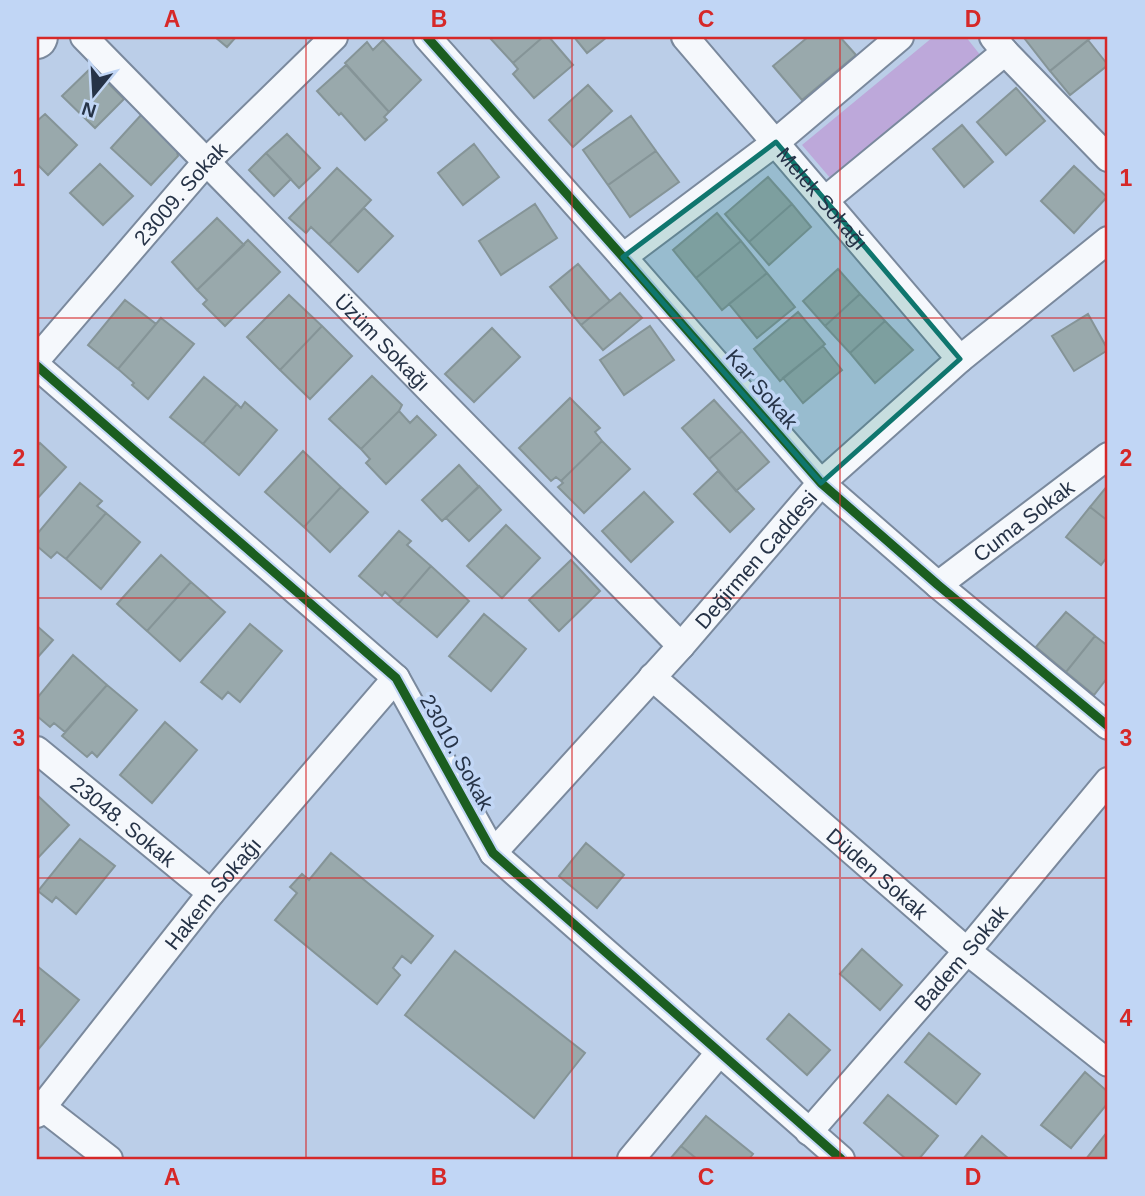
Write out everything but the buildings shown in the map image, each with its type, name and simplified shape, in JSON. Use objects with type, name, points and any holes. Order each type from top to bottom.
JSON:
[{"type":"street","name":"Üzüm Sokağı","points":[[83,37],[681,646]]},
{"type":"street","name":"23009. Sokak","points":[[37,359],[206,162],[334,37]]},
{"type":"street","name":"Kar Sokak","points":[[426,37],[821,483],[938,585],[1108,726]]},
{"type":"street","name":"Melek Sokağı","points":[[685,37],[960,359]]},
{"type":"street","points":[[623,257],[776,142],[900,37]]},
{"type":"street","points":[[825,200],[999,45],[1108,158]]},
{"type":"street","name":"Değirmen Caddesi","points":[[493,853],[681,646],[821,483],[960,359],[1108,240]]},
{"type":"street","name":"23010. Sokak","points":[[37,366],[396,678],[493,853],[841,1159]]},
{"type":"street","name":"Cuma Sokak","points":[[938,585],[1108,456]]},
{"type":"street","name":"Düden Sokak","points":[[652,677],[967,951],[1108,1063]]},
{"type":"street","name":"Hakem Sokağı","points":[[38,1108],[211,893],[396,678]]},
{"type":"street","name":"23048. Sokak","points":[[37,750],[211,893]]},
{"type":"street","name":"Badem Sokak","points":[[809,1132],[967,951],[1108,781]]},
{"type":"street","points":[[631,1159],[719,1053]]},
{"type":"street","points":[[38,1108],[109,1159]]},
{"type":"highlighted area","points":[[776,142],[960,359],[821,483],[623,257]]},
{"type":"shaded area","points":[[933,37],[966,37],[981,56],[831,179],[802,145]]},
{"type":"cycle path","points":[[427,37],[821,483],[938,585],[1108,726]]},
{"type":"cycle path","points":[[37,366],[396,678],[493,853],[841,1159]]}]
